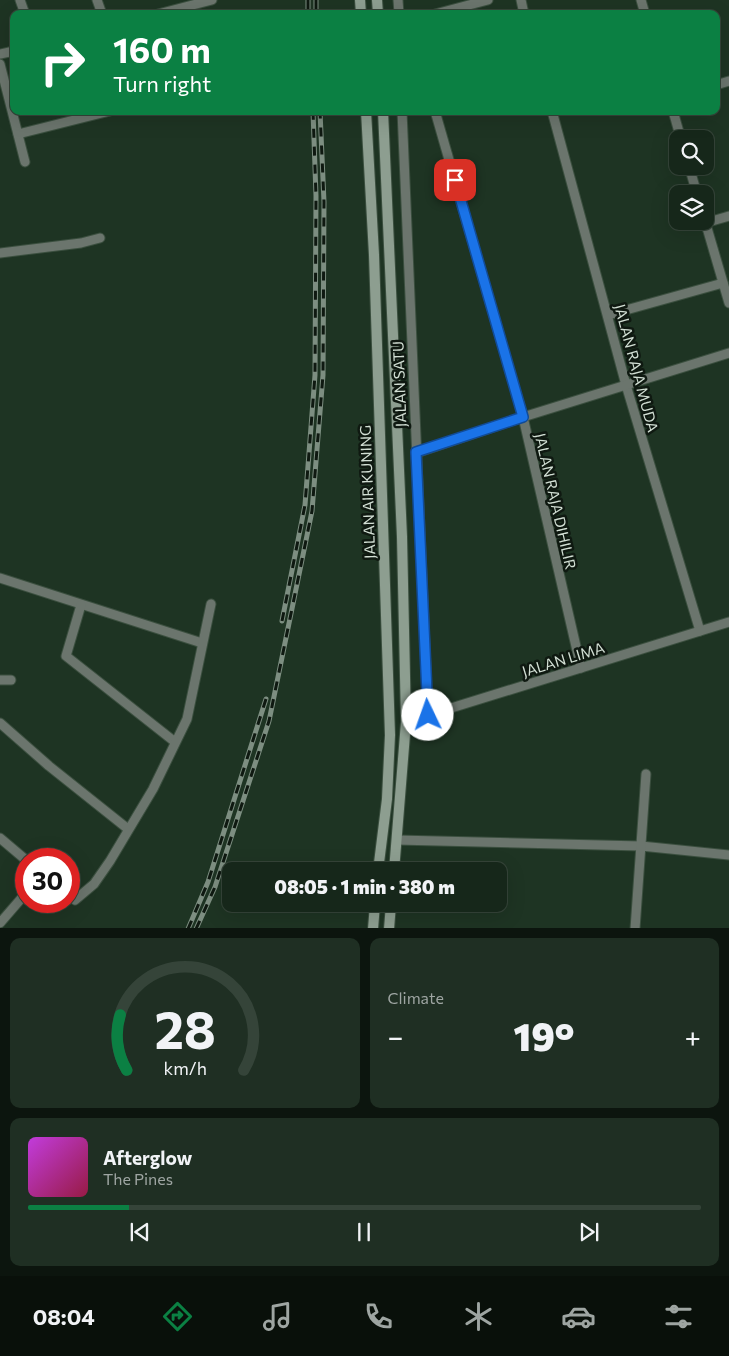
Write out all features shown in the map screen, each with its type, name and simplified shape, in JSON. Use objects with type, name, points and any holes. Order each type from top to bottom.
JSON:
[{"type":"main road","name":"JALAN AIR KUNING","points":[[366,115],[374,265],[390,735],[387,799],[379,862]]},
{"type":"main road","points":[[384,115],[402,537],[406,722],[395,862]]},
{"type":"main road","points":[[373,928],[374,912]]},
{"type":"main road","points":[[389,928],[390,912]]},
{"type":"street","points":[[166,10],[178,4],[212,0]]},
{"type":"street","points":[[450,10],[488,0]]},
{"type":"street","points":[[0,64],[10,103]]},
{"type":"street","points":[[13,115],[25,162]]},
{"type":"street","points":[[18,134],[94,115]]},
{"type":"street","name":"JALAN SATU","points":[[402,115],[428,715]]},
{"type":"street","name":"JALAN RAJA DIHILIR","points":[[436,115],[523,417],[580,668]]},
{"type":"street","name":"JALAN RAJA MUDA","points":[[553,115],[626,385],[700,631]]},
{"type":"street","points":[[674,115],[678,130]]},
{"type":"street","points":[[714,220],[729,216]]},
{"type":"street","points":[[707,230],[729,304]]},
{"type":"street","points":[[0,253],[81,244],[100,238]]},
{"type":"street","points":[[608,315],[723,282]]},
{"type":"street","points":[[416,452],[729,353]]},
{"type":"street","points":[[0,578],[202,644]]},
{"type":"street","points":[[80,896],[94,884],[153,789],[187,720],[211,604]]},
{"type":"street","points":[[81,605],[66,656],[175,742]]},
{"type":"street","name":"JALAN LIMA","points":[[406,722],[729,622]]},
{"type":"street","points":[[0,680],[11,680]]},
{"type":"street","points":[[0,723],[49,766],[128,829]]},
{"type":"street","points":[[634,928],[642,846],[646,774]]},
{"type":"street","points":[[0,838],[15,851]]},
{"type":"street","points":[[397,840],[642,846],[729,855]]},
{"type":"street","points":[[0,923],[15,906]]},
{"type":"railway","points":[[308,0],[308,10]]},
{"type":"railway","points":[[316,0],[316,10]]},
{"type":"railway","points":[[282,621],[305,505],[315,375],[316,196],[313,115]]},
{"type":"railway","points":[[196,928],[215,887],[269,721],[312,511],[323,375],[324,202],[320,115]]},
{"type":"railway","points":[[188,928],[208,882],[266,699]]},
{"type":"route","points":[[428,715],[416,452],[523,417],[455,180]]}]
